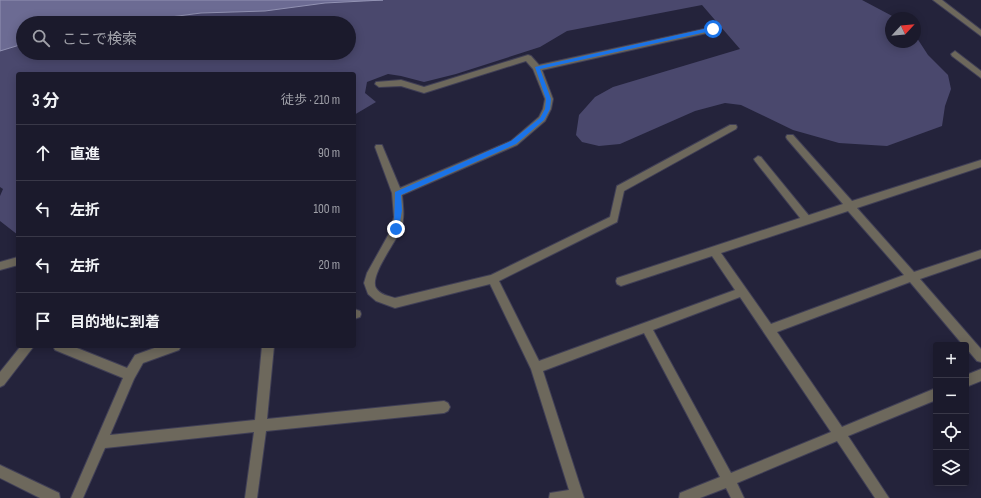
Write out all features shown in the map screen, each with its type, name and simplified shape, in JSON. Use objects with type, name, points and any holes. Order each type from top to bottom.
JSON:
[{"type":"street","points":[[937,0],[981,34]]},
{"type":"street","points":[[537,68],[713,29]]},
{"type":"street","points":[[955,54],[981,75]]},
{"type":"street","points":[[379,84],[401,83],[424,90],[528,58],[537,68],[549,99],[548,109],[542,119],[514,143],[397,193]]},
{"type":"street","points":[[379,146],[397,193],[399,210],[396,229],[389,245],[369,277],[370,286],[374,296],[395,303],[493,278],[614,219],[620,189],[733,127]]},
{"type":"street","points":[[790,137],[981,358]]},
{"type":"street","points":[[758,159],[807,220]]},
{"type":"street","points":[[621,280],[981,164]]},
{"type":"street","points":[[714,251],[883,498]]},
{"type":"street","points":[[769,330],[912,277],[981,254]]},
{"type":"street","points":[[0,266],[16,262]]},
{"type":"street","points":[[493,278],[536,368],[577,496],[555,498]]},
{"type":"street","points":[[536,368],[646,326],[742,292]]},
{"type":"street","points":[[646,326],[738,498]]},
{"type":"street","points":[[0,381],[26,348]]},
{"type":"street","points":[[64,348],[130,375]]},
{"type":"street","points":[[77,498],[130,375],[139,359],[169,348]]},
{"type":"street","points":[[251,498],[268,348]]},
{"type":"street","points":[[969,380],[981,375]]},
{"type":"street","points":[[685,498],[727,479],[933,395]]},
{"type":"street","points":[[102,442],[444,407]]},
{"type":"street","points":[[0,471],[54,498]]},
{"type":"shaded area","points":[[0,0],[862,0],[885,12],[885,48],[921,48],[921,44],[928,55],[948,75],[951,89],[945,106],[942,126],[887,146],[839,143],[793,130],[741,105],[725,103],[695,111],[620,144],[599,146],[582,142],[576,135],[579,115],[595,97],[613,87],[740,49],[702,5],[567,31],[540,47],[456,74],[424,82],[388,74],[367,82],[365,93],[376,102],[356,114],[356,72],[16,72],[16,233],[0,221],[0,196],[3,189],[0,187]]},
{"type":"water","points":[[0,0],[383,0],[325,3],[265,11],[201,13],[178,16],[16,16],[16,46],[0,51]]},
{"type":"route","points":[[396,229],[399,210],[397,193],[514,143],[542,119],[548,109],[549,99],[546,87],[537,68],[713,29]]}]
